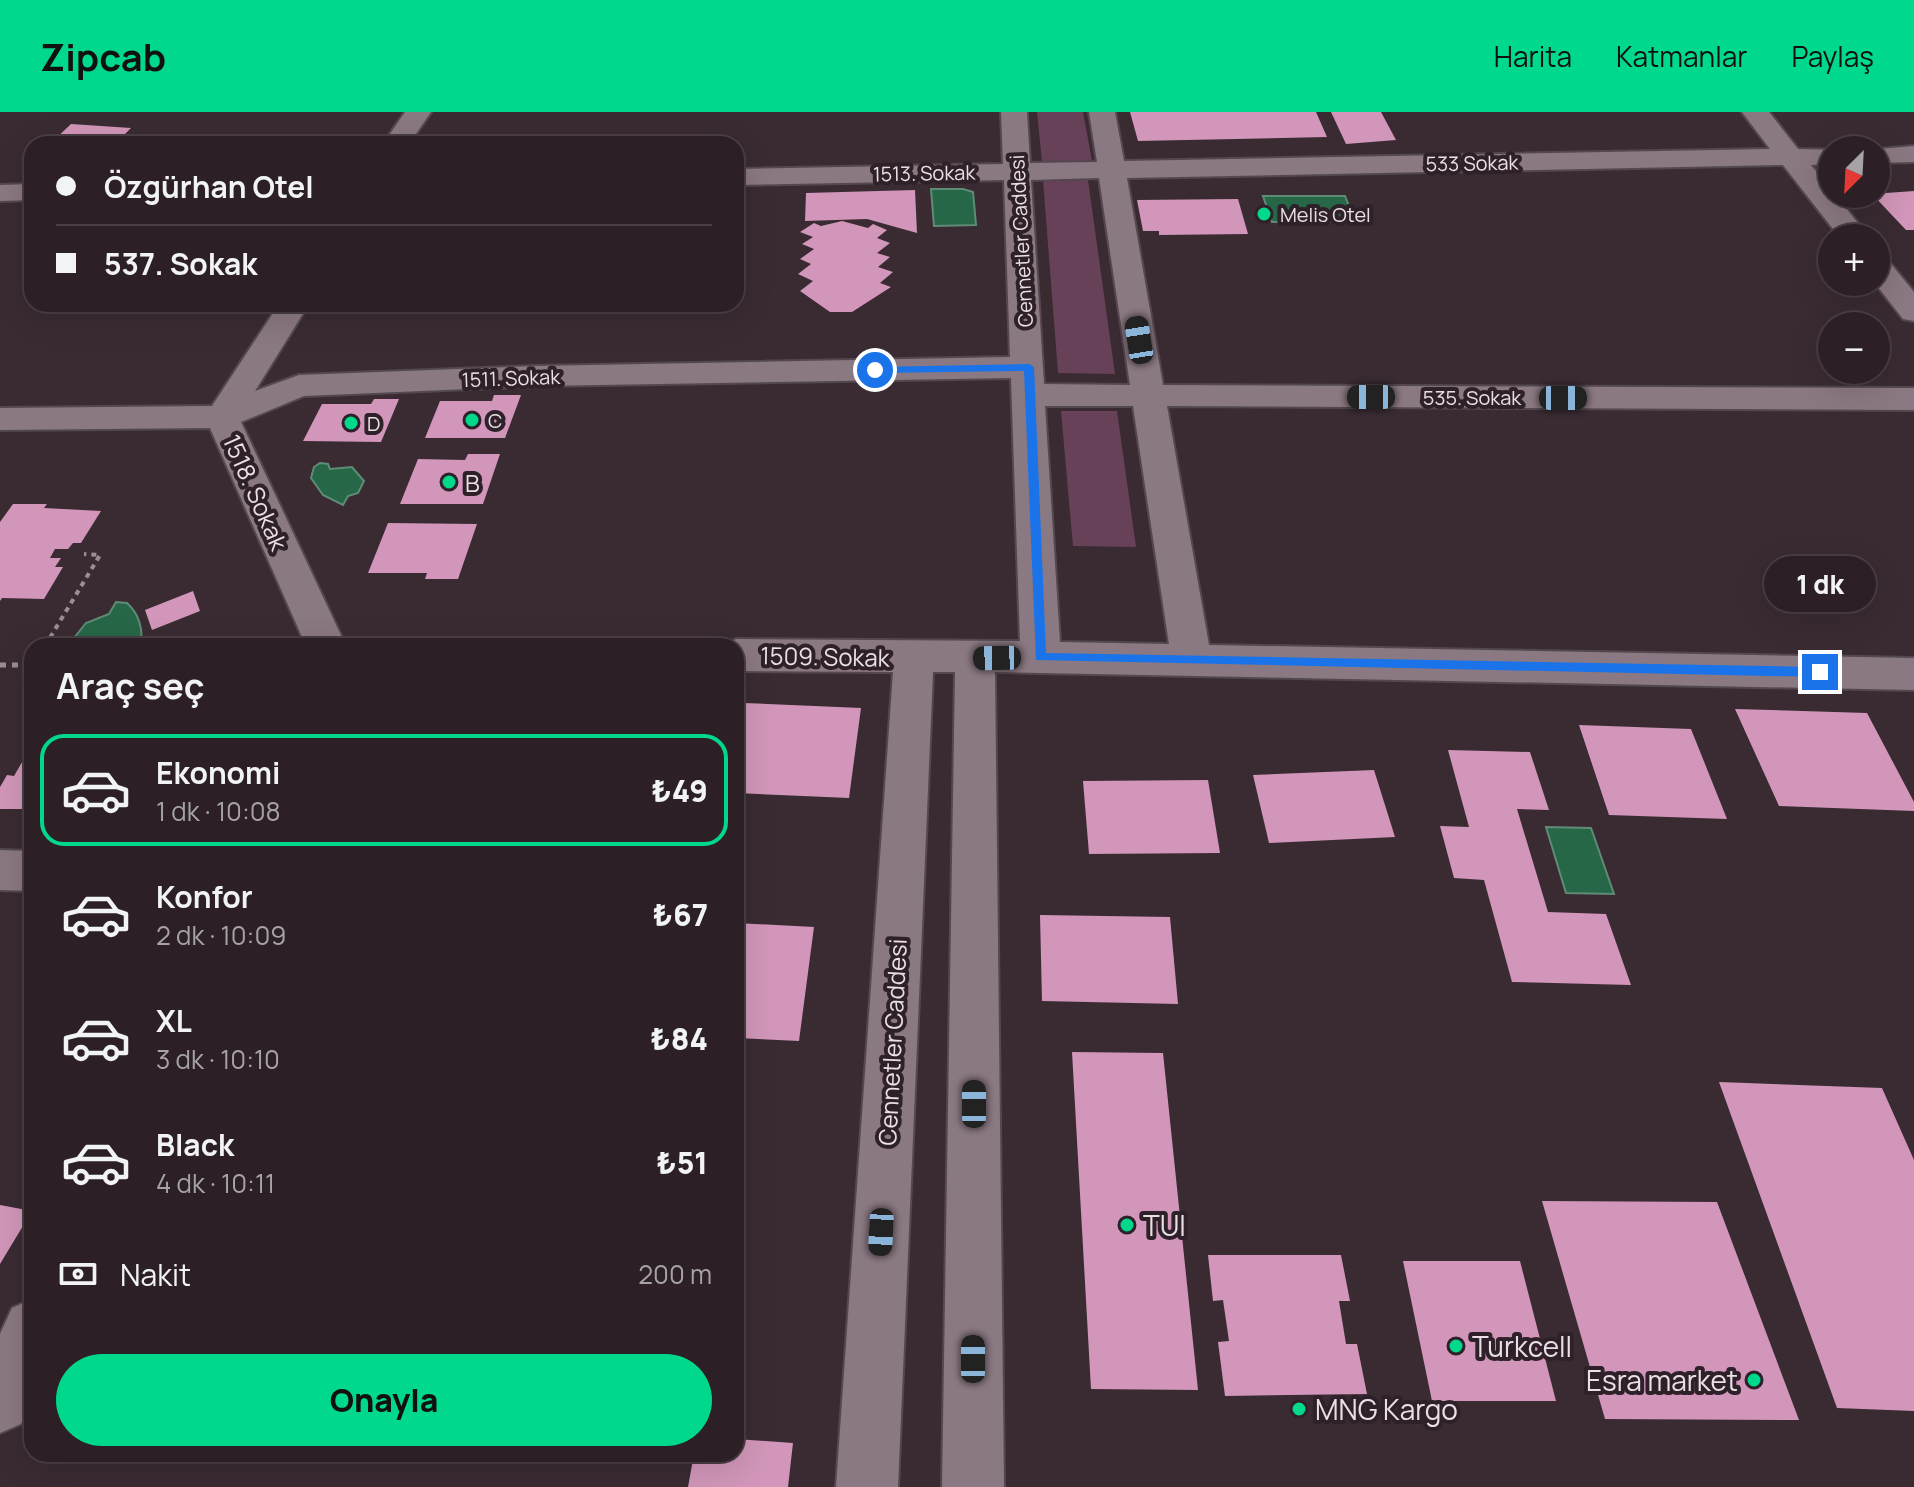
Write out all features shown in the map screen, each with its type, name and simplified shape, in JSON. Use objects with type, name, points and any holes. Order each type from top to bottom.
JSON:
[{"type":"street","points":[[402,136],[418,112]]},
{"type":"street","name":"Cennetler Caddesi","points":[[1014,112],[1041,657]]},
{"type":"street","points":[[1102,112],[1192,661]]},
{"type":"street","points":[[1755,112],[1844,224]]},
{"type":"street","points":[[1890,155],[1914,154]]},
{"type":"street","name":"533 Sokak","points":[[1113,171],[1818,156]]},
{"type":"street","name":"1513. Sokak","points":[[744,177],[1113,171]]},
{"type":"street","points":[[0,193],[24,192]]},
{"type":"street","points":[[1890,282],[1912,308]]},
{"type":"street","name":"1518. Sokak","points":[[289,312],[222,417],[322,638]]},
{"type":"street","name":"1511. Sokak","points":[[0,419],[222,417],[299,386],[537,376],[1029,381]]},
{"type":"street","name":"535. Sokak","points":[[1029,381],[1147,396],[1914,399]]},
{"type":"street","name":"1509. Sokak","points":[[744,655],[914,657]]},
{"type":"street","points":[[914,657],[1914,674]]},
{"type":"street","name":"Cennetler Caddesi","points":[[867,1487],[914,657]]},
{"type":"street","points":[[973,1487],[975,658]]},
{"type":"street","points":[[0,870],[24,871]]},
{"type":"street","points":[[0,1403],[24,1347]]},
{"type":"path","points":[[50,638],[100,555],[84,554]]},
{"type":"path","points":[[0,665],[24,665]]},
{"type":"shaded area","points":[[1037,112],[1083,112],[1092,161],[1042,162]]},
{"type":"shaded area","points":[[1043,180],[1088,180],[1115,374],[1058,373]]},
{"type":"shaded area","points":[[931,189],[973,192],[976,225],[934,226]]},
{"type":"shaded area","points":[[1263,196],[1345,196],[1355,221],[1272,222]]},
{"type":"shaded area","points":[[1061,411],[1117,411],[1136,547],[1073,546]]},
{"type":"shaded area","points":[[320,463],[328,464],[330,469],[352,467],[364,481],[358,493],[348,496],[343,505],[323,495],[311,478],[314,467]]},
{"type":"shaded area","points":[[116,602],[127,603],[137,617],[141,638],[74,638],[86,623],[109,614]]},
{"type":"shaded area","points":[[1546,827],[1591,828],[1614,894],[1566,893]]},
{"type":"building","points":[[1130,112],[1316,112],[1327,137],[1138,141]]},
{"type":"building","points":[[1331,112],[1381,112],[1396,140],[1346,144]]},
{"type":"building","points":[[71,124],[131,128],[123,136],[58,136]]},
{"type":"building","points":[[915,190],[917,233],[867,219],[805,221],[806,193]]},
{"type":"building","points":[[1914,191],[1914,230],[1906,230],[1885,208],[1890,208],[1890,193]]},
{"type":"building","points":[[1238,199],[1248,234],[1159,235],[1159,231],[1143,231],[1137,200]]},
{"type":"building","points":[[842,221],[868,228],[873,224],[887,230],[877,238],[890,243],[877,253],[890,257],[878,267],[893,272],[880,283],[891,287],[852,312],[830,312],[800,291],[813,281],[798,274],[811,264],[800,259],[814,249],[802,244],[813,237],[800,232],[814,223],[821,226]]},
{"type":"building","name":"C","points":[[494,395],[521,395],[505,438],[425,438],[440,401],[492,401]]},
{"type":"building","name":"D","points":[[374,399],[399,399],[381,442],[303,441],[322,404],[371,404]]},
{"type":"building","name":"B","points":[[468,454],[500,454],[483,504],[400,504],[418,459],[465,460]]},
{"type":"building","points":[[13,504],[47,504],[44,508],[101,511],[81,543],[73,543],[68,549],[55,549],[50,558],[61,558],[55,567],[63,567],[44,599],[2,598],[0,601],[0,522]]},
{"type":"building","points":[[388,523],[477,524],[458,579],[425,579],[427,573],[368,573]]},
{"type":"building","points":[[193,591],[200,611],[152,630],[145,610]]},
{"type":"building","points":[[744,703],[861,708],[849,798],[744,793]]},
{"type":"building","points":[[1735,709],[1867,713],[1914,802],[1914,811],[1779,806]]},
{"type":"building","points":[[1579,725],[1691,729],[1727,819],[1609,815]]},
{"type":"building","points":[[1448,750],[1530,752],[1549,810],[1517,809],[1548,912],[1606,914],[1631,985],[1512,982],[1484,880],[1454,878],[1440,826],[1469,827]]},
{"type":"building","points":[[24,759],[24,809],[0,809],[0,787],[7,775],[14,776]]},
{"type":"building","points":[[1374,770],[1395,837],[1269,843],[1253,775]]},
{"type":"building","points":[[1208,780],[1220,853],[1089,854],[1083,781]]},
{"type":"building","points":[[1040,915],[1170,917],[1178,1004],[1042,1001]]},
{"type":"building","points":[[744,923],[814,927],[799,1041],[744,1038]]},
{"type":"building","points":[[1072,1052],[1163,1053],[1198,1390],[1091,1389]]},
{"type":"building","points":[[1719,1082],[1882,1088],[1914,1160],[1914,1411],[1837,1408]]},
{"type":"building","points":[[1542,1201],[1717,1202],[1799,1420],[1605,1419]]},
{"type":"building","points":[[0,1205],[24,1210],[24,1224],[0,1264]]},
{"type":"building","points":[[1208,1255],[1341,1255],[1350,1301],[1339,1301],[1346,1344],[1357,1344],[1367,1394],[1225,1396],[1218,1342],[1229,1341],[1223,1300],[1213,1301]]},
{"type":"building","points":[[1403,1261],[1520,1261],[1556,1401],[1432,1401]]},
{"type":"building","points":[[744,1440],[793,1443],[788,1487],[688,1487],[693,1462],[744,1462]]},
{"type":"place","name":"Melis Otel","points":[[1264,214]]},
{"type":"place","name":"C","points":[[472,420]]},
{"type":"place","name":"D","points":[[351,423]]},
{"type":"place","name":"B","points":[[449,482]]},
{"type":"place","name":"TUI","points":[[1127,1225]]},
{"type":"place","name":"Turkcell","points":[[1456,1346]]},
{"type":"place","name":"Esra market","points":[[1754,1380]]},
{"type":"place","name":"MNG Kargo","points":[[1299,1409]]},
{"type":"route","points":[[875,370],[1029,367],[1041,657],[1820,672]]}]
